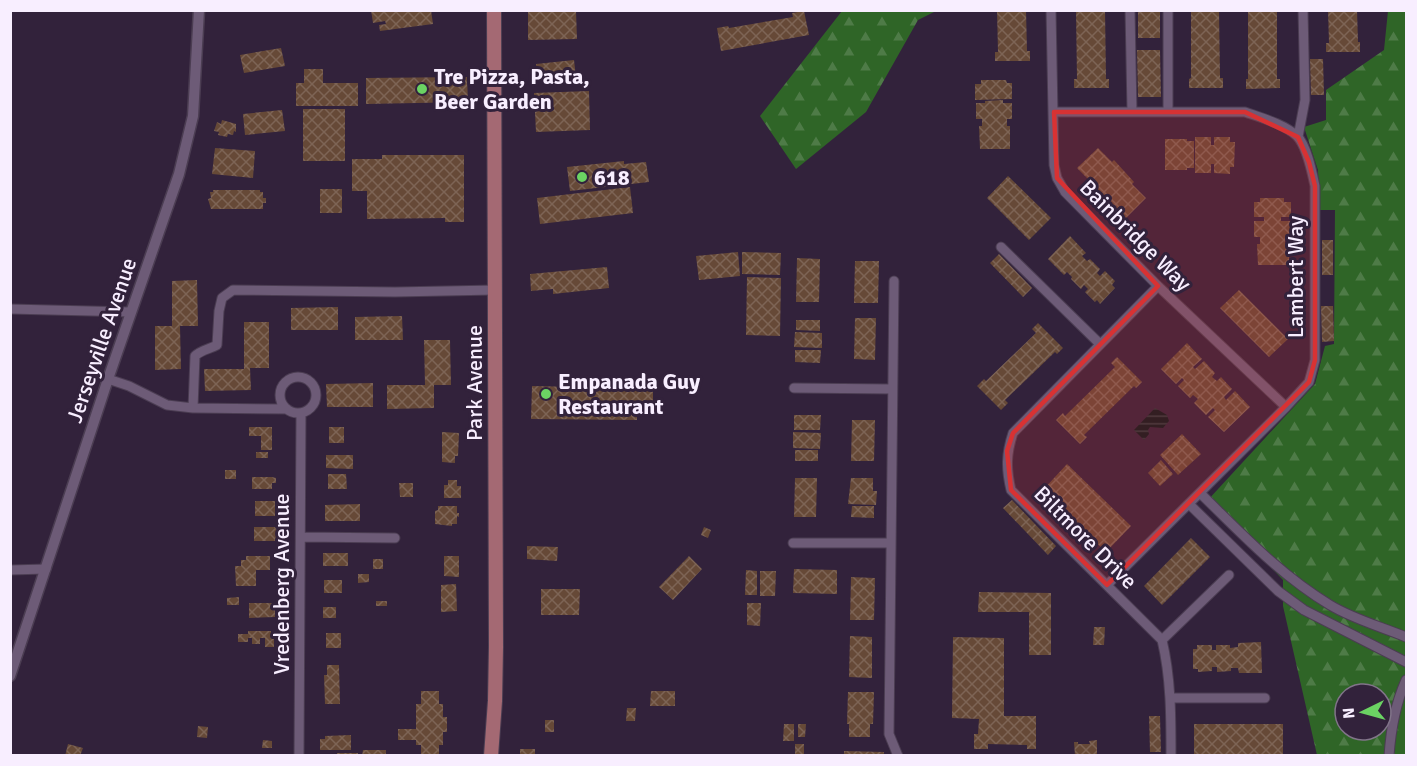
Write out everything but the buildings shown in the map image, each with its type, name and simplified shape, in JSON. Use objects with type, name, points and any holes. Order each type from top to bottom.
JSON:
[{"type":"main road","name":"Park Avenue","points":[[491,756],[496,647],[494,10]]},
{"type":"street","name":"Jerseyville Avenue","points":[[10,675],[179,174],[188,141],[196,82],[199,10]]},
{"type":"street","name":"Bainbridge Way","points":[[1051,10],[1054,165],[1057,178],[1065,192],[1158,286],[1287,407]]},
{"type":"street","points":[[1130,10],[1132,112]]},
{"type":"street","points":[[1168,10],[1168,111]]},
{"type":"street","points":[[1054,112],[1245,111],[1271,121],[1298,137],[1305,100],[1303,10]]},
{"type":"street","name":"Lambert Way","points":[[1107,585],[1287,407],[1309,382],[1315,360],[1315,186],[1309,162],[1298,137]]},
{"type":"street","points":[[1001,247],[1100,344]]},
{"type":"street","points":[[894,281],[889,734],[898,756]]},
{"type":"street","name":"Biltmore Drive","points":[[1158,286],[1013,433],[1007,451],[1006,468],[1011,490],[1162,640]]},
{"type":"street","points":[[193,408],[195,356],[217,345],[222,298],[233,290],[395,292],[495,290]]},
{"type":"street","points":[[10,309],[131,312]]},
{"type":"street","points":[[108,379],[129,386],[159,402],[193,408],[287,410],[301,413],[313,405],[316,399],[313,385],[302,377],[288,379],[280,390],[280,398],[287,410]]},
{"type":"street","points":[[794,388],[892,389]]},
{"type":"street","name":"Vredenberg Avenue","points":[[299,756],[301,413]]},
{"type":"street","points":[[1200,493],[1254,546],[1301,586],[1331,606],[1407,637]]},
{"type":"street","points":[[1189,504],[1278,591],[1304,610],[1407,662]]},
{"type":"street","points":[[301,537],[395,538]]},
{"type":"street","points":[[793,543],[891,543]]},
{"type":"street","points":[[1244,557],[1254,546]]},
{"type":"street","points":[[10,570],[46,569]]},
{"type":"street","points":[[1171,756],[1171,698],[1162,640],[1229,575]]},
{"type":"street","points":[[1350,632],[1356,617]]},
{"type":"street","points":[[1389,756],[1391,728],[1398,698],[1407,680]]},
{"type":"street","points":[[1171,698],[1265,698]]},
{"type":"highlighted area","points":[[1054,112],[1245,112],[1298,137],[1309,162],[1315,186],[1315,360],[1309,382],[1107,585],[1011,490],[1007,451],[1013,433],[1158,286],[1057,178]]},
{"type":"green space","points":[[842,11],[936,11],[918,20],[866,112],[796,169],[760,116]]},
{"type":"green space","points":[[1388,11],[1406,11],[1406,755],[1317,755],[1283,606],[1283,580],[1207,501],[1315,384],[1325,346],[1334,344],[1335,210],[1319,210],[1318,170],[1304,127],[1326,120],[1326,90],[1384,50]]},
{"type":"shaded area","points":[[1155,408],[1167,415],[1169,421],[1163,428],[1150,427],[1149,434],[1144,440],[1134,430]]},
{"type":"place","name":"Tre Pizza, Pasta, Beer Garden","points":[[422,89]]},
{"type":"place","name":"618","points":[[582,177]]},
{"type":"place","name":"Empanada Guy Restaurant","points":[[546,394]]}]
